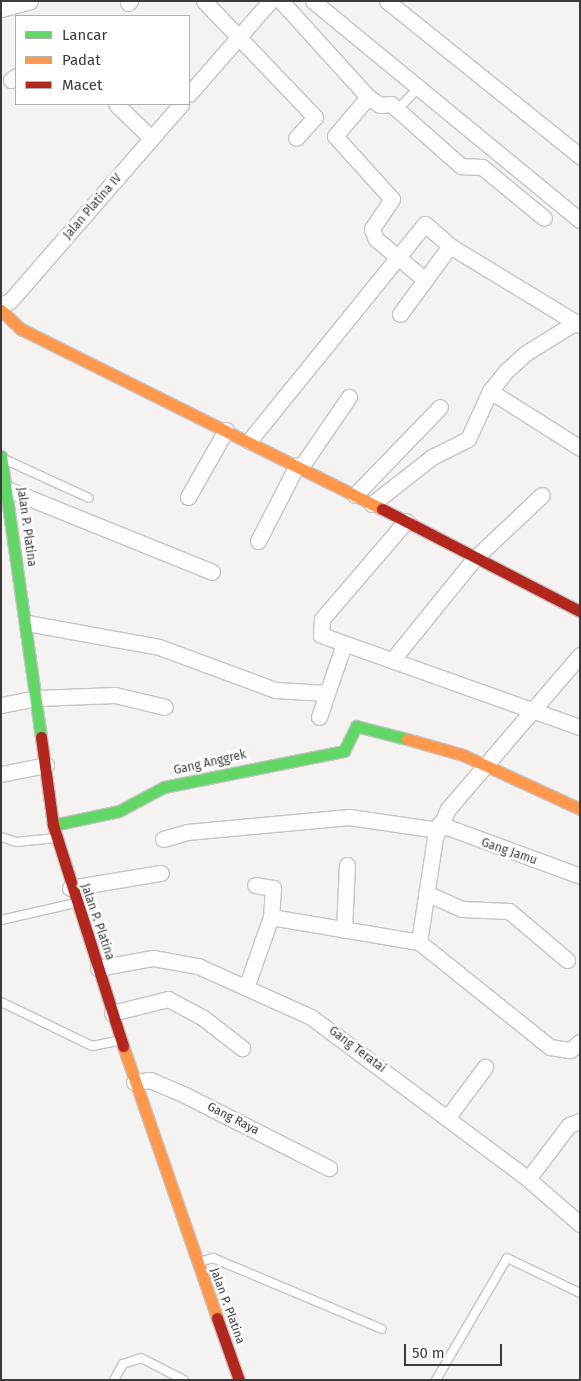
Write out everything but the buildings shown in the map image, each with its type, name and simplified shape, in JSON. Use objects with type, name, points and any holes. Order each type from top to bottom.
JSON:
[{"type":"street","points":[[1,9],[30,1]]},
{"type":"street","points":[[204,1],[315,117],[296,138]]},
{"type":"street","points":[[190,93],[270,1]]},
{"type":"street","points":[[281,1],[368,97],[397,110],[461,166],[482,167],[544,218]]},
{"type":"street","points":[[313,1],[580,220]]},
{"type":"street","points":[[387,1],[580,156]]},
{"type":"street","points":[[368,97],[335,134],[392,199],[372,230],[395,258],[425,280]]},
{"type":"street","points":[[117,105],[151,138]]},
{"type":"street","name":"Jalan Platina IV","points":[[1,305],[10,301],[180,105]]},
{"type":"street","points":[[249,441],[424,224],[450,246],[578,323],[526,353],[490,392],[468,439],[432,457],[372,504]]},
{"type":"street","points":[[400,314],[450,246]]},
{"type":"street","points":[[1,310],[21,329],[406,520],[474,558],[580,612]]},
{"type":"street","points":[[490,392],[580,448]]},
{"type":"street","points":[[258,541],[299,466],[349,398]]},
{"type":"street","points":[[355,495],[440,407]]},
{"type":"street","points":[[188,497],[226,430]]},
{"type":"street","name":"Jalan P. Platina","points":[[1,457],[27,623],[57,838],[70,888],[98,968],[134,1082],[239,1380]]},
{"type":"street","points":[[7,489],[212,572]]},
{"type":"street","points":[[393,660],[474,558],[542,495]]},
{"type":"street","points":[[406,520],[319,625],[321,635],[580,727]]},
{"type":"street","points":[[27,623],[159,647],[275,690],[327,693]]},
{"type":"street","points":[[319,717],[344,644]]},
{"type":"street","points":[[419,942],[438,827],[485,765],[580,655]]},
{"type":"street","points":[[1,705],[36,698],[128,696],[165,708]]},
{"type":"street","name":"Gang Anggrek","points":[[54,825],[119,811],[164,787],[344,752],[356,726],[364,726],[485,765]]},
{"type":"street","points":[[1,774],[46,765]]},
{"type":"street","points":[[485,765],[580,809]]},
{"type":"street","name":"Gang Jamu","points":[[163,839],[187,832],[349,817],[438,827],[580,876]]},
{"type":"street","points":[[344,930],[347,865]]},
{"type":"street","points":[[70,888],[161,873]]},
{"type":"street","points":[[246,985],[271,917],[272,888],[255,885]]},
{"type":"street","points":[[426,893],[462,909],[509,911],[567,960]]},
{"type":"street","points":[[271,917],[419,942],[550,1046],[570,1050],[580,1042]]},
{"type":"street","name":"Gang Teratai","points":[[98,968],[154,958],[198,966],[246,985],[311,1016],[528,1179],[579,1222]]},
{"type":"street","points":[[112,1013],[168,999],[202,1018],[242,1048]]},
{"type":"street","points":[[447,1118],[485,1067]]},
{"type":"street","name":"Gang Raya","points":[[134,1082],[150,1080],[183,1094],[329,1168]]},
{"type":"street","points":[[528,1179],[569,1125],[580,1121]]},
{"type":"lane","points":[[397,110],[418,87]]},
{"type":"lane","points":[[1,457],[89,498]]},
{"type":"lane","points":[[1,545],[14,542]]},
{"type":"lane","points":[[1,837],[16,842],[57,838]]},
{"type":"lane","points":[[1,920],[76,903]]},
{"type":"lane","points":[[1,1002],[92,1046],[120,1040]]},
{"type":"lane","points":[[197,1262],[213,1258],[382,1329]]},
{"type":"lane","points":[[439,1379],[507,1258],[580,1293]]},
{"type":"lane","points":[[114,1380],[123,1364],[141,1358],[184,1380]]},
{"type":"traffic: fast","points":[[1,456],[41,737]]},
{"type":"traffic: fast","points":[[53,825],[119,811],[164,787],[344,751],[356,726],[407,739]]},
{"type":"traffic: slow","points":[[1,310],[21,329],[382,509]]},
{"type":"traffic: slow","points":[[407,739],[463,755],[580,809]]},
{"type":"traffic: slow","points":[[123,1046],[217,1318]]},
{"type":"traffic: jam","points":[[382,509],[580,611]]},
{"type":"traffic: jam","points":[[41,737],[53,825],[123,1046]]},
{"type":"traffic: jam","points":[[217,1318],[239,1380]]}]
